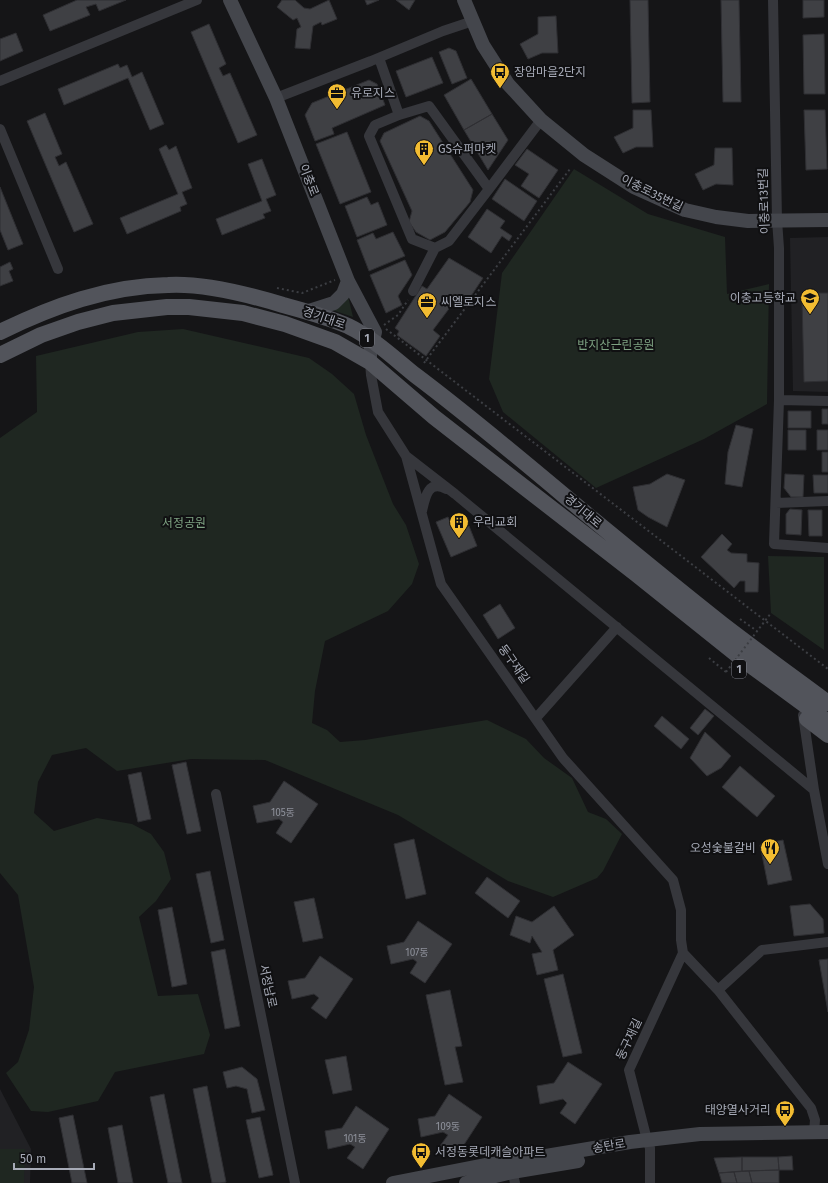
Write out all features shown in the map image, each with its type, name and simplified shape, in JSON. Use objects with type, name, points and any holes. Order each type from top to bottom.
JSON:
[{"type":"main road","name":"경기대로","points":[[0,332],[27,319],[65,304],[94,295],[131,287],[170,284],[222,290],[272,301],[349,326],[374,337],[449,400],[663,586],[746,662],[828,722]]},
{"type":"main road","name":"경기대로","points":[[0,355],[41,335],[78,322],[113,313],[167,307],[189,307],[243,314],[285,324],[335,342],[370,362],[434,417],[663,586],[724,625],[828,703]]},
{"type":"main road","name":"경기대로","points":[[663,586],[698,593],[730,619],[828,692]]},
{"type":"main road","name":"경기대로","points":[[663,586],[682,620],[718,654],[828,736]]},
{"type":"street","points":[[0,81],[196,0]]},
{"type":"street","name":"이충로","points":[[230,0],[276,98],[348,281],[374,337]]},
{"type":"street","name":"이충로35번길","points":[[464,0],[483,45],[508,84],[541,120],[584,155],[634,187],[685,210],[716,217],[748,221],[828,220]]},
{"type":"street","name":"이충로13번길","points":[[773,0],[777,220],[779,248],[779,400],[774,544],[828,548]]},
{"type":"street","points":[[276,98],[379,58],[443,31],[473,21]]},
{"type":"street","points":[[379,58],[399,115]]},
{"type":"street","points":[[435,248],[412,239],[369,136],[375,124],[429,106],[489,188]]},
{"type":"street","points":[[413,291],[435,248],[449,241],[541,120]]},
{"type":"street","points":[[0,129],[58,269]]},
{"type":"street","points":[[306,312],[334,303],[342,294],[348,281]]},
{"type":"street","points":[[370,362],[370,352],[374,337]]},
{"type":"street","name":"둥구재길","points":[[370,362],[378,412],[406,456],[441,584],[563,758],[673,880],[681,910],[681,940],[683,953],[629,1070],[648,1144],[650,1183]]},
{"type":"street","points":[[779,400],[828,401]]},
{"type":"street","points":[[406,456],[455,494],[814,790]]},
{"type":"street","points":[[422,512],[426,493],[433,487],[441,486],[455,494]]},
{"type":"street","points":[[776,503],[828,501]]},
{"type":"street","points":[[536,718],[617,627]]},
{"type":"street","points":[[803,716],[814,790],[828,864]]},
{"type":"street","name":"서정남로","points":[[216,794],[295,1183]]},
{"type":"street","points":[[718,990],[762,950],[828,942]]},
{"type":"street","points":[[683,953],[718,990],[811,1108],[821,1132]]},
{"type":"street","name":"송탄로","points":[[466,1183],[512,1172],[700,1134],[821,1132]]},
{"type":"street","name":"송탄로","points":[[648,1144],[828,1141]]},
{"type":"street","name":"송탄로","points":[[393,1183],[485,1165],[512,1172]]},
{"type":"path","points":[[424,363],[570,169]]},
{"type":"path","points":[[374,337],[398,315],[413,291]]},
{"type":"path","points":[[709,658],[726,672],[771,613]]},
{"type":"path","points":[[740,619],[757,631]]},
{"type":"shaded area","name":"이충고등학교","points":[[828,237],[828,392],[793,391],[790,238]]},
{"type":"shaded area","points":[[0,1089],[31,1149],[30,1183],[0,1183]]},
{"type":"green space","name":"반지산근린공원","points":[[574,169],[648,214],[725,237],[727,294],[769,284],[767,404],[704,439],[596,488],[503,412],[489,379],[502,273]]},
{"type":"green space","points":[[348,296],[353,317],[332,310]]},
{"type":"green space","name":"서정공원","points":[[183,329],[309,358],[332,374],[354,394],[366,435],[393,504],[406,525],[419,564],[412,584],[388,611],[325,641],[315,691],[312,723],[327,730],[340,742],[365,740],[487,720],[526,739],[544,758],[572,778],[588,812],[606,819],[622,834],[603,871],[597,878],[553,897],[508,881],[398,815],[265,760],[191,759],[117,771],[86,748],[52,755],[38,782],[34,813],[54,831],[97,818],[132,824],[151,834],[164,852],[171,879],[156,901],[139,917],[158,996],[198,994],[210,1035],[204,1054],[115,1072],[98,1101],[48,1112],[31,1111],[6,1073],[18,1062],[29,1030],[34,987],[18,895],[0,873],[0,438],[37,412],[36,356],[138,332]]},
{"type":"green space","points":[[768,556],[824,557],[824,650],[771,613]]},
{"type":"green space","points":[[0,1149],[25,1149],[24,1183],[0,1183]]},
{"type":"building","points":[[77,0],[126,0],[99,11],[96,4],[86,7],[90,15],[50,31],[43,15]]},
{"type":"building","points":[[282,0],[295,0],[304,8],[310,9],[329,0],[337,19],[322,25],[321,22],[313,26],[310,49],[295,48],[297,29],[301,27],[297,18],[293,20],[277,7]]},
{"type":"building","points":[[365,0],[379,0],[367,5]]},
{"type":"building","points":[[396,0],[415,0],[409,10]]},
{"type":"building","points":[[630,0],[648,0],[650,102],[632,103]]},
{"type":"building","points":[[721,0],[739,0],[741,102],[723,102]]},
{"type":"building","points":[[803,0],[824,0],[824,17],[803,18]]},
{"type":"building","points":[[556,16],[558,53],[542,53],[528,59],[520,44],[538,34],[538,17]]},
{"type":"building","points":[[209,24],[226,64],[219,68],[223,76],[230,73],[257,135],[238,143],[191,32]]},
{"type":"building","points":[[16,33],[23,51],[0,61],[0,39]]},
{"type":"building","points":[[824,34],[825,94],[804,94],[803,35]]},
{"type":"building","points":[[449,48],[456,51],[467,78],[452,84],[439,52]]},
{"type":"building","points":[[432,57],[443,83],[406,97],[396,71]]},
{"type":"building","points":[[118,64],[120,68],[127,65],[132,77],[142,72],[164,124],[150,130],[128,78],[64,105],[58,89]]},
{"type":"building","points":[[471,79],[492,114],[464,130],[444,95]]},
{"type":"building","points":[[369,80],[377,84],[385,105],[332,128],[334,134],[315,141],[305,115],[312,103]]},
{"type":"building","points":[[633,110],[651,110],[653,147],[636,147],[623,153],[614,137],[633,128]]},
{"type":"building","points":[[804,110],[825,110],[827,169],[806,170]]},
{"type":"building","points":[[45,113],[62,154],[55,157],[59,166],[66,162],[93,224],[74,232],[27,121]]},
{"type":"building","points":[[492,114],[508,140],[488,170],[464,130]]},
{"type":"building","name":"GS슈퍼마켓","points":[[420,116],[429,121],[473,190],[470,202],[445,232],[430,240],[416,232],[409,222],[412,211],[380,141],[384,133]]},
{"type":"building","points":[[347,132],[371,192],[340,204],[316,144]]},
{"type":"building","points":[[166,145],[169,150],[176,146],[192,188],[182,192],[187,204],[180,207],[181,211],[127,234],[120,218],[178,194],[159,149]]},
{"type":"building","points":[[715,148],[732,148],[733,185],[716,184],[703,190],[695,174],[714,165]]},
{"type":"building","points":[[527,149],[558,170],[539,198],[521,186],[529,174],[515,165]]},
{"type":"building","points":[[262,159],[276,195],[266,199],[271,211],[263,214],[265,218],[222,235],[216,219],[262,201],[248,164]]},
{"type":"building","points":[[505,179],[537,201],[524,221],[492,199]]},
{"type":"building","points":[[0,187],[23,244],[8,250],[0,230]]},
{"type":"building","points":[[367,197],[371,205],[378,202],[387,225],[357,237],[345,206]]},
{"type":"building","points":[[487,209],[505,221],[500,228],[512,236],[509,241],[502,236],[491,253],[468,237]]},
{"type":"building","points":[[393,232],[405,256],[369,271],[357,240],[373,233],[376,239]]},
{"type":"building","points":[[449,258],[483,278],[463,308],[454,302],[433,330],[440,336],[426,356],[397,335],[399,331],[395,328],[422,286],[427,289]]},
{"type":"building","points":[[405,260],[412,275],[398,296],[402,305],[386,313],[370,275]]},
{"type":"building","points":[[10,262],[13,269],[9,271],[13,281],[0,286],[0,267]]},
{"type":"building","points":[[816,293],[828,293],[828,381],[804,382],[802,299]]},
{"type":"building","points":[[822,409],[828,409],[828,424],[822,424]]},
{"type":"building","points":[[788,411],[811,411],[811,428],[788,428]]},
{"type":"building","points":[[736,425],[753,429],[742,487],[725,484],[728,452]]},
{"type":"building","points":[[788,430],[806,430],[806,450],[788,450]]},
{"type":"building","points":[[817,430],[828,430],[828,450],[817,450]]},
{"type":"building","points":[[822,452],[828,452],[828,472],[822,472]]},
{"type":"building","points":[[667,474],[685,480],[667,527],[638,510],[633,487],[650,484]]},
{"type":"building","points":[[785,474],[804,475],[803,497],[791,497],[784,488]]},
{"type":"building","points":[[813,475],[828,475],[828,493],[814,493]]},
{"type":"building","points":[[790,509],[802,510],[801,535],[786,534],[786,514]]},
{"type":"building","points":[[808,510],[822,510],[822,536],[809,536]]},
{"type":"building","name":"우리교회","points":[[448,517],[455,532],[469,526],[477,546],[451,557],[436,522]]},
{"type":"building","points":[[722,534],[732,544],[727,550],[731,553],[747,554],[747,562],[759,563],[758,592],[745,592],[745,581],[740,581],[734,588],[701,557]]},
{"type":"building","points":[[500,604],[515,628],[498,639],[483,615]]},
{"type":"building","points":[[705,709],[714,716],[698,735],[690,728]]},
{"type":"building","points":[[662,716],[689,739],[681,749],[654,726]]},
{"type":"building","points":[[705,732],[731,756],[721,768],[707,776],[690,758]]},
{"type":"building","points":[[186,762],[201,831],[187,834],[172,765]]},
{"type":"building","points":[[740,766],[775,796],[757,817],[722,787]]},
{"type":"building","points":[[141,772],[151,819],[138,822],[128,775]]},
{"type":"building","points":[[284,781],[318,804],[291,843],[276,833],[283,822],[279,819],[257,823],[253,806],[270,802]]},
{"type":"building","points":[[414,839],[426,894],[406,899],[394,844]]},
{"type":"building","points":[[783,840],[792,880],[768,885],[760,845]]},
{"type":"building","points":[[210,871],[224,940],[211,943],[196,874]]},
{"type":"building","points":[[487,877],[520,901],[508,918],[475,893]]},
{"type":"building","points":[[314,898],[323,938],[303,942],[294,902]]},
{"type":"building","points":[[810,904],[823,919],[824,933],[794,936],[790,906]]},
{"type":"building","points":[[554,906],[574,935],[553,950],[558,970],[537,975],[532,954],[542,952],[532,936],[530,943],[510,935],[516,916],[532,922]]},
{"type":"building","points":[[172,907],[187,984],[172,987],[158,910]]},
{"type":"building","points":[[418,921],[452,944],[425,983],[410,973],[417,962],[413,959],[391,964],[387,946],[404,942]]},
{"type":"building","points":[[225,949],[240,1026],[225,1029],[211,952]]},
{"type":"building","points":[[320,956],[353,979],[326,1019],[311,1008],[319,998],[314,994],[292,999],[288,981],[305,978]]},
{"type":"building","points":[[828,959],[828,1012],[819,960]]},
{"type":"building","points":[[563,974],[582,1053],[563,1057],[544,979]]},
{"type":"building","points":[[450,990],[462,1046],[455,1047],[463,1082],[445,1085],[426,995]]},
{"type":"building","points":[[346,1056],[352,1090],[333,1094],[325,1060]]},
{"type":"building","points":[[568,1062],[602,1084],[575,1124],[560,1113],[567,1103],[563,1099],[540,1104],[537,1086],[554,1083]]},
{"type":"building","points":[[242,1067],[257,1079],[265,1110],[252,1113],[247,1089],[236,1086],[227,1088],[223,1072]]},
{"type":"building","points":[[207,1086],[226,1182],[220,1183],[212,1183],[193,1089]]},
{"type":"building","points":[[164,1094],[182,1183],[168,1183],[150,1097]]},
{"type":"building","points":[[449,1094],[482,1117],[456,1157],[440,1146],[448,1135],[443,1132],[421,1137],[418,1119],[435,1116]]},
{"type":"building","points":[[356,1106],[389,1129],[363,1169],[347,1158],[355,1147],[350,1144],[328,1149],[325,1131],[342,1128]]},
{"type":"building","points":[[73,1115],[87,1183],[72,1183],[59,1118]]},
{"type":"building","points":[[260,1117],[273,1175],[259,1178],[246,1120]]},
{"type":"building","points":[[122,1125],[133,1183],[118,1183],[108,1128]]},
{"type":"building","points":[[792,1156],[793,1170],[779,1170],[778,1157]]},
{"type":"building","points":[[742,1157],[742,1171],[719,1173],[714,1158]]},
{"type":"building","points":[[742,1157],[778,1157],[779,1170],[742,1171]]},
{"type":"building","points":[[779,1170],[779,1183],[752,1183],[749,1171]]},
{"type":"building","points":[[749,1171],[752,1183],[737,1183],[734,1172]]},
{"type":"building","points":[[734,1172],[737,1183],[722,1183],[719,1173]]},
{"type":"place","name":"장암마을2단지","points":[[500,89]]},
{"type":"place","name":"유로지스","points":[[337,110]]},
{"type":"place","name":"GS슈퍼마켓","points":[[424,166]]},
{"type":"place","name":"이충고등학교","points":[[810,315]]},
{"type":"place","name":"씨엘로지스","points":[[427,319]]},
{"type":"place","name":"우리교회","points":[[459,539]]},
{"type":"place","name":"오성숯불갈비","points":[[770,865]]},
{"type":"place","name":"태양열사거리","points":[[785,1127]]},
{"type":"place","name":"서정동롯데캐슬아파트","points":[[421,1169]]}]
